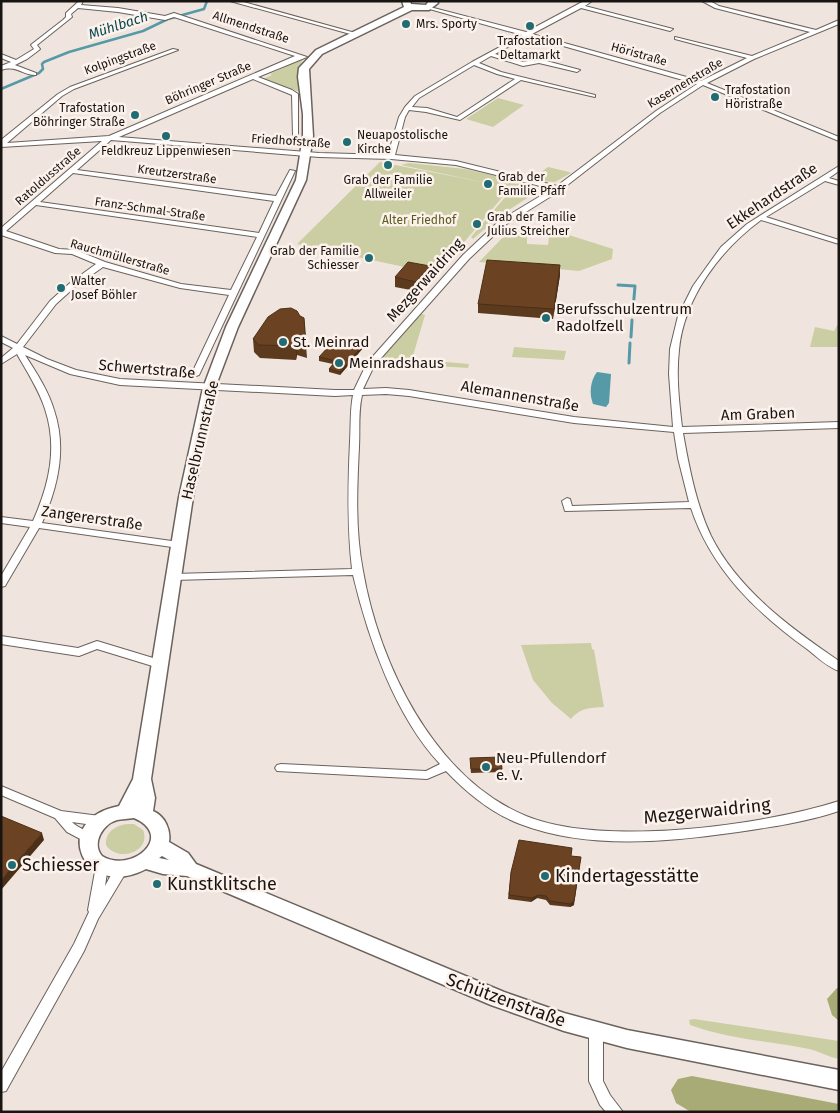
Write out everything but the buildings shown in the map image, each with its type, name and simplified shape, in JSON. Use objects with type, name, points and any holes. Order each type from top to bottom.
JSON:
[{"type":"main road","name":"Böhringer Straße","points":[[306,57],[356,34],[409,4]]},
{"type":"main road","points":[[409,4],[431,4]]},
{"type":"main road","name":"Haselbrunnstraße","points":[[124,812],[142,779],[188,488],[209,388],[232,327],[301,180],[306,154],[308,114],[303,77],[306,57]]},
{"type":"main road","name":"Haselbrunnstraße","points":[[142,779],[146,798],[144,814]]},
{"type":"main road","points":[[116,813],[144,814],[152,818],[160,830],[159,845],[146,861],[122,869],[102,866],[91,857],[88,851],[88,838],[100,821],[116,813]]},
{"type":"main road","name":"Schützenstraße","points":[[159,845],[181,858],[189,869]]},
{"type":"main road","name":"Schützenstraße","points":[[146,861],[163,867],[189,869],[498,999],[596,1032],[839,1080]]},
{"type":"street","points":[[1,68],[31,54],[37,49],[34,45],[69,17],[68,14],[82,1]]},
{"type":"street","points":[[233,1],[356,34]]},
{"type":"street","points":[[391,157],[402,118],[407,108],[417,97],[474,63],[589,1]]},
{"type":"street","points":[[705,1],[714,2],[717,7],[814,31]]},
{"type":"street","name":"Höristraße","points":[[431,4],[529,35],[702,84],[839,138]]},
{"type":"street","name":"Allmendstraße","points":[[76,6],[118,10],[165,18],[177,16],[306,57]]},
{"type":"street","points":[[580,6],[670,29]]},
{"type":"street","name":"Kasernenstraße","points":[[558,188],[658,112],[702,84],[752,58],[839,22]]},
{"type":"street","points":[[677,38],[752,58]]},
{"type":"street","name":"Kolpingstraße","points":[[1,144],[60,94],[175,50]]},
{"type":"street","points":[[492,54],[523,64],[539,61],[577,70]]},
{"type":"street","points":[[1,56],[12,64],[34,74]]},
{"type":"street","name":"Böhringer Straße","points":[[1,144],[110,138],[306,57]]},
{"type":"street","points":[[474,63],[499,73],[593,96]]},
{"type":"street","points":[[254,77],[295,94],[296,136]]},
{"type":"street","points":[[407,108],[458,119],[520,78]]},
{"type":"street","name":"Friedhofstraße","points":[[110,138],[306,154],[391,157],[473,166],[558,188]]},
{"type":"street","name":"Ratoldusstraße","points":[[1,232],[102,142],[110,138]]},
{"type":"street","name":"Ekkehardstraße","points":[[839,168],[825,179],[738,234],[699,282],[684,311],[676,342],[674,405],[694,505],[714,550],[750,596],[796,637],[839,667]]},
{"type":"street","name":"Kreutzerstraße","points":[[71,170],[279,199]]},
{"type":"street","name":"Haselbrunnstraße","points":[[196,373],[292,171]]},
{"type":"street","points":[[825,179],[839,183]]},
{"type":"street","name":"Mezgerwaidring","points":[[558,188],[502,224],[479,243],[370,365],[358,392],[352,509],[357,572],[372,628],[398,691],[412,716],[446,766],[464,784],[496,807],[511,815],[551,827],[597,834],[664,836],[708,832],[802,816],[839,806]]},
{"type":"street","name":"Franz-Schmal-Straße","points":[[34,203],[262,236]]},
{"type":"street","points":[[761,218],[839,242]]},
{"type":"street","name":"Rauchmüllerstraße","points":[[1,232],[58,251],[73,252],[102,264],[180,286],[235,293]]},
{"type":"street","points":[[1,362],[18,349],[33,326],[63,293],[102,264]]},
{"type":"street","name":"Schwertstraße","points":[[1,338],[54,367],[92,378],[120,382],[209,388],[358,392]]},
{"type":"street","points":[[1,584],[37,526],[55,475],[57,446],[55,430],[45,398],[18,349]]},
{"type":"street","name":"Alemannenstraße","points":[[358,392],[386,391],[427,394],[574,420],[678,430]]},
{"type":"street","name":"Am Graben","points":[[678,430],[839,425]]},
{"type":"street","points":[[567,501],[568,509],[694,505]]},
{"type":"street","name":"Zangererstraße","points":[[1,520],[179,545]]},
{"type":"street","points":[[173,577],[357,572]]},
{"type":"street","points":[[1,640],[79,652],[97,645],[159,664]]},
{"type":"street","points":[[281,768],[427,776],[446,766]]},
{"type":"street","points":[[1,790],[60,815],[100,821]]},
{"type":"street","points":[[60,815],[71,829],[88,838]]},
{"type":"street","points":[[93,916],[102,866]]},
{"type":"street","points":[[1,1086],[79,947],[93,916],[122,869]]},
{"type":"street","points":[[596,1032],[596,1081],[605,1100],[616,1112]]},
{"type":"green space","points":[[303,59],[297,73],[300,92],[263,79],[272,75],[270,74]]},
{"type":"green space","points":[[498,98],[524,105],[493,127],[466,119]]},
{"type":"green space","name":"Alter Friedhof","points":[[380,162],[492,184],[401,165],[409,163],[465,169],[523,182],[532,185],[537,190],[504,213],[473,239],[471,237],[513,188],[511,187],[437,274],[297,244]]},
{"type":"green space","points":[[548,167],[571,173],[555,182],[539,181],[547,175],[541,172]]},
{"type":"green space","points":[[550,229],[613,249],[612,259],[579,271],[479,262],[510,230],[527,231],[527,244],[548,245]]},
{"type":"green space","points":[[418,313],[425,315],[412,359],[469,364],[468,368],[375,362]]},
{"type":"green space","points":[[839,322],[839,347],[810,347],[815,327],[834,331]]},
{"type":"green space","points":[[514,347],[566,351],[564,360],[512,357]]},
{"type":"green space","points":[[591,643],[594,650],[604,707],[589,708],[574,715],[571,719],[552,703],[533,680],[521,645]]},
{"type":"green space","points":[[134,824],[143,830],[143,844],[138,849],[125,854],[111,850],[106,845],[107,836],[119,826]]},
{"type":"green space","points":[[839,988],[839,1021],[832,1015],[827,999]]},
{"type":"green space","points":[[694,1019],[839,1041],[839,1059],[809,1049],[734,1037],[704,1030],[690,1025],[689,1020]]},
{"type":"green space","points":[[692,1076],[839,1104],[839,1112],[691,1112],[676,1103],[671,1090],[678,1079]]},
{"type":"water","points":[[597,372],[611,374],[609,403],[606,407],[593,404],[592,383]]},
{"type":"waterway","name":"Mühlbach","points":[[1,89],[39,73],[43,69],[42,64],[44,62],[69,52],[143,31],[168,19],[204,9],[207,1]]},
{"type":"waterway","points":[[618,285],[635,286],[633,310]]},
{"type":"waterway","points":[[631,337],[632,320]]},
{"type":"waterway","points":[[629,363],[630,343]]},
{"type":"place","name":"Mrs. Sporty","points":[[406,24]]},
{"type":"place","name":"Trafostation Deltamarkt","points":[[530,26]]},
{"type":"place","name":"Trafostation Höristraße","points":[[715,97]]},
{"type":"place","name":"Trafostation Böhringer Straße","points":[[135,115]]},
{"type":"place","name":"Feldkreuz Lippenwiesen","points":[[166,136]]},
{"type":"place","name":"Neuapostolische Kirche","points":[[347,142]]},
{"type":"place","name":"Grab der Familie Allweiler","points":[[388,165]]},
{"type":"place","name":"Grab der Familie Pfaff","points":[[488,184]]},
{"type":"place","name":"Grab der Familie Julius Streicher","points":[[477,224]]},
{"type":"place","name":"Grab der Familie Schiesser","points":[[369,258]]},
{"type":"place","name":"Walter Josef Böhler","points":[[61,288]]},
{"type":"place","name":"Berufsschulzentrum Radolfzell","points":[[546,318]]},
{"type":"place","name":"St. Meinrad","points":[[283,342]]},
{"type":"place","name":"Meinradshaus","points":[[339,363]]},
{"type":"place","name":"Neu-Pfullendorf e. V.","points":[[486,767]]},
{"type":"place","name":"Schiesser","points":[[12,865]]},
{"type":"place","name":"Kindertagesstätte","points":[[545,876]]},
{"type":"place","name":"Kunstklitsche","points":[[157,884]]}]
